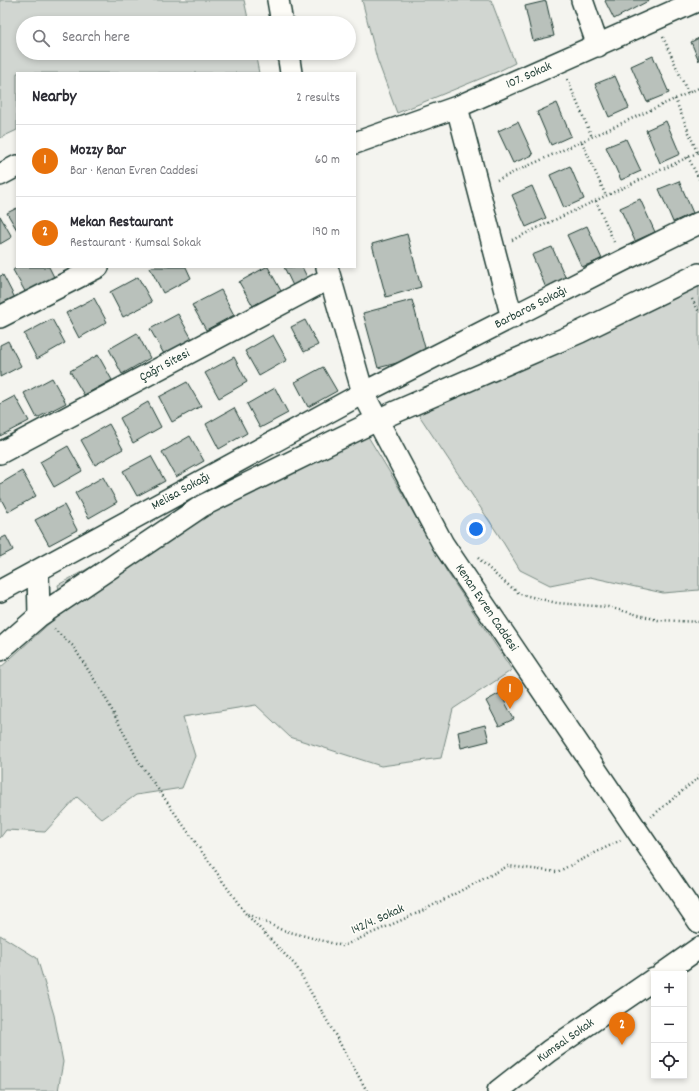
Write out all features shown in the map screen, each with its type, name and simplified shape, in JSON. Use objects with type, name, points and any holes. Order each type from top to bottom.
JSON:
[{"type":"street","points":[[278,0],[281,16]]},
{"type":"street","points":[[582,0],[598,46]]},
{"type":"street","name":"107. Sokak","points":[[356,143],[457,107],[598,46],[699,0]]},
{"type":"street","points":[[289,60],[291,72]]},
{"type":"street","points":[[457,107],[512,318]]},
{"type":"street","points":[[0,175],[16,167]]},
{"type":"street","name":"Barbaros Sokağı","points":[[362,393],[512,318],[622,260],[699,223]]},
{"type":"street","points":[[0,317],[96,268]]},
{"type":"street","name":"Kenan Evren Caddesi","points":[[328,272],[362,393],[442,544],[699,922]]},
{"type":"street","name":"Çağrı Sitesi","points":[[0,454],[328,272]]},
{"type":"street","points":[[0,650],[39,616],[202,506],[377,420],[580,332],[699,274]]},
{"type":"street","name":"Melisa Sokağı","points":[[0,591],[362,393]]},
{"type":"street","points":[[38,571],[39,616]]},
{"type":"street","points":[[666,971],[699,948]]},
{"type":"street","name":"Kumsal Sokak","points":[[498,1091],[549,1051],[651,981]]},
{"type":"path","points":[[655,20],[688,93]]},
{"type":"path","points":[[560,62],[592,137]]},
{"type":"path","points":[[478,189],[699,88]]},
{"type":"path","points":[[494,248],[698,152],[675,99]]},
{"type":"path","points":[[582,142],[606,196]]},
{"type":"path","points":[[688,157],[699,179]]},
{"type":"path","points":[[596,201],[622,260]]},
{"type":"path","points":[[475,555],[498,577],[520,594],[557,603],[608,608],[658,620],[699,622]]},
{"type":"path","points":[[39,616],[73,646],[104,695],[140,762],[245,913],[296,966],[366,1091]]},
{"type":"path","name":"142/4. Sokak","points":[[245,913],[282,930],[343,946],[422,911],[508,866],[557,872],[637,831],[658,810],[698,778],[699,775]]},
{"type":"shaded area","points":[[0,0],[244,0],[247,16],[16,16],[16,60],[256,60],[259,72],[16,72],[16,130],[0,138]]},
{"type":"shaded area","points":[[362,0],[491,0],[515,63],[397,113],[377,59]]},
{"type":"shaded area","points":[[699,265],[699,590],[663,593],[590,577],[550,585],[520,570],[498,534],[411,403]]},
{"type":"shaded area","points":[[358,420],[447,572],[512,670],[453,709],[441,758],[381,766],[290,737],[256,705],[183,717],[195,756],[182,788],[136,795],[102,819],[77,797],[45,832],[6,830],[0,838],[0,668],[64,610],[58,585]]},
{"type":"shaded area","points":[[0,935],[37,958],[54,1015],[63,1062],[58,1091],[0,1091]]},
{"type":"building","points":[[650,0],[614,19],[605,1]]},
{"type":"building","points":[[546,1],[554,36],[533,41],[525,6]]},
{"type":"building","points":[[699,38],[699,61],[691,42]]},
{"type":"building","points":[[653,56],[669,93],[647,102],[631,66]]},
{"type":"building","points":[[615,76],[629,108],[609,117],[595,84]]},
{"type":"building","points":[[557,103],[571,136],[551,145],[537,112]]},
{"type":"building","points":[[666,121],[680,154],[660,163],[646,130]]},
{"type":"building","points":[[518,122],[533,155],[513,163],[498,131]]},
{"type":"building","points":[[626,139],[641,171],[621,180],[606,147]]},
{"type":"building","points":[[570,166],[584,199],[564,208],[550,175]]},
{"type":"building","points":[[679,181],[693,213],[673,222],[659,189]]},
{"type":"building","points":[[532,186],[546,218],[526,227],[512,195]]},
{"type":"building","points":[[640,199],[655,232],[635,241],[620,208]]},
{"type":"building","points":[[16,208],[16,228],[7,213]]},
{"type":"building","points":[[0,216],[12,237],[0,244]]},
{"type":"building","points":[[587,226],[602,259],[582,267],[567,235]]},
{"type":"building","points":[[407,234],[421,287],[386,297],[372,244]]},
{"type":"building","points":[[552,247],[566,279],[546,288],[532,255]]},
{"type":"building","points":[[17,268],[50,268],[55,279],[27,295],[13,270]]},
{"type":"building","points":[[150,268],[186,268],[191,278],[163,293]]},
{"type":"building","points":[[264,268],[269,268],[281,291],[253,306],[239,282]]},
{"type":"building","points":[[284,268],[302,268],[309,281],[294,288]]},
{"type":"building","points":[[3,275],[16,300],[0,309],[0,276]]},
{"type":"building","points":[[138,277],[152,302],[123,317],[110,292]]},
{"type":"building","points":[[221,290],[234,315],[206,330],[192,305]]},
{"type":"building","points":[[94,298],[107,322],[79,338],[66,313]]},
{"type":"building","points":[[412,300],[427,355],[378,368],[363,313]]},
{"type":"building","points":[[178,314],[192,339],[164,354],[150,329]]},
{"type":"building","points":[[52,319],[65,343],[37,359],[24,334]]},
{"type":"building","points":[[305,320],[318,345],[304,352],[291,327]]},
{"type":"building","points":[[137,333],[150,358],[122,374],[109,349]]},
{"type":"building","points":[[273,335],[287,360],[259,376],[245,351]]},
{"type":"building","points":[[8,341],[21,366],[0,377],[0,345]]},
{"type":"building","points":[[98,355],[112,380],[84,395],[70,371]]},
{"type":"building","points":[[234,357],[247,382],[219,398],[205,373]]},
{"type":"building","points":[[323,367],[337,391],[308,407],[295,382]]},
{"type":"building","points":[[52,378],[66,403],[37,418],[24,393]]},
{"type":"building","points":[[187,382],[201,406],[172,422],[159,397]]},
{"type":"building","points":[[275,388],[288,413],[260,428],[247,404]]},
{"type":"building","points":[[15,396],[29,421],[0,436],[0,404]]},
{"type":"building","points":[[148,402],[161,427],[133,443],[120,418]]},
{"type":"building","points":[[234,408],[247,433],[219,449],[206,424]]},
{"type":"building","points":[[109,424],[123,449],[95,465],[81,440]]},
{"type":"building","points":[[190,436],[204,461],[176,477],[162,452]]},
{"type":"building","points":[[68,446],[82,471],[54,487],[40,462]]},
{"type":"building","points":[[151,456],[165,481],[137,496],[123,471]]},
{"type":"building","points":[[22,471],[36,496],[8,512],[0,497],[0,484]]},
{"type":"building","points":[[103,477],[117,502],[89,518],[75,493]]},
{"type":"building","points":[[64,505],[77,530],[49,545],[35,520]]},
{"type":"building","points":[[6,536],[13,550],[0,557],[0,539]]},
{"type":"building","points":[[500,693],[514,719],[499,726],[486,701]]},
{"type":"building","points":[[485,725],[489,741],[461,748],[458,732]]},
{"type":"place","name":"Mozzy Bar","points":[[510,709]]},
{"type":"place","name":"Mekan Restaurant","points":[[622,1045]]}]
